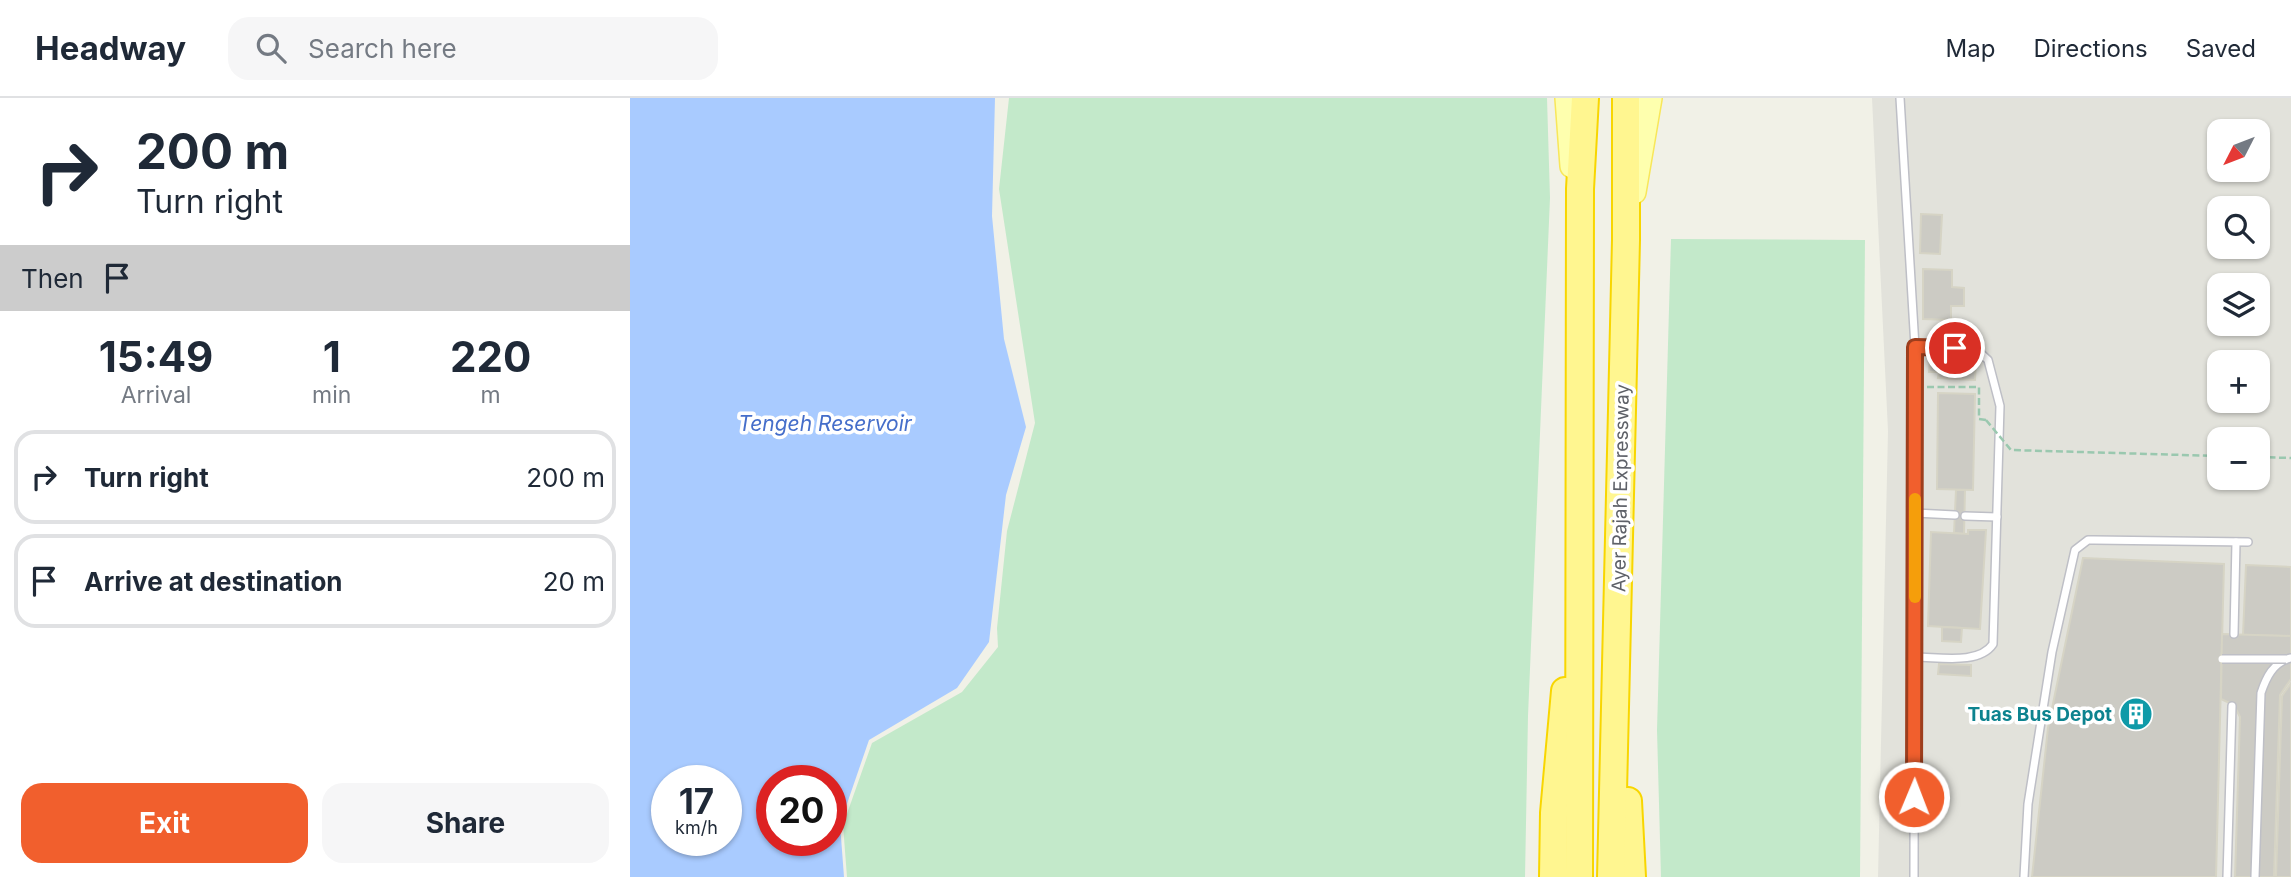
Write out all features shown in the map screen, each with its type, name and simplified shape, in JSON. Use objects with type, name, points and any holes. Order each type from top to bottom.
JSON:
[{"type":"highway","name":"Ayer Rajah Expressway","points":[[1579,877],[1580,189],[1585,98]]},
{"type":"highway","name":"Ayer Rajah Expressway","points":[[1611,877],[1626,240],[1626,98]]},
{"type":"highway","points":[[1553,877],[1554,813],[1581,491]]},
{"type":"highway","points":[[1615,708],[1625,724],[1632,877]]},
{"type":"main road","points":[[1567,98],[1572,165],[1580,189]]},
{"type":"main road","points":[[1626,240],[1650,98]]},
{"type":"lane","points":[[1900,98],[1915,347],[1914,877]]},
{"type":"lane","points":[[1915,347],[1975,348],[1988,360],[2000,406],[1993,644],[1984,654],[1974,657],[1916,657]]},
{"type":"lane","points":[[1915,513],[1955,515]]},
{"type":"lane","points":[[1965,516],[1997,517]]},
{"type":"lane","points":[[2024,877],[2028,803],[2052,652],[2075,550],[2088,540],[2248,542]]},
{"type":"lane","points":[[2234,634],[2236,542]]},
{"type":"lane","points":[[2222,659],[2288,658]]},
{"type":"lane","points":[[2255,877],[2261,693],[2273,668],[2288,658]]},
{"type":"lane","points":[[2227,877],[2232,706]]},
{"type":"path","points":[[1915,387],[1979,387],[1979,419],[1986,420],[2011,450],[2207,456]]},
{"type":"path","points":[[2270,457],[2291,458]]},
{"type":"shaded area","points":[[1872,98],[2291,98],[2291,877],[1878,877],[1888,431]]},
{"type":"green space","points":[[1009,98],[1547,98],[1550,198],[1528,716],[1525,877],[847,877],[847,814],[872,743],[962,692],[998,647],[997,628],[1007,531],[1035,423],[999,189]]},
{"type":"green space","points":[[1671,239],[1865,240],[1860,877],[1661,877],[1657,730]]},
{"type":"water","name":"Tengeh Reservoir","points":[[630,98],[995,98],[992,216],[1004,339],[1026,427],[1006,495],[989,642],[957,688],[869,740],[847,804],[847,765],[756,765],[756,856],[842,856],[844,877],[630,877]]},
{"type":"building","points":[[1921,214],[1942,215],[1940,254],[1920,253]]},
{"type":"building","points":[[1923,269],[1952,270],[1952,287],[1964,288],[1964,306],[1951,306],[1951,320],[1923,319]]},
{"type":"building","points":[[1930,359],[1976,361],[1975,380],[1938,378],[1939,372],[1929,372]]},
{"type":"building","points":[[1938,393],[1975,394],[1973,490],[1937,489]]},
{"type":"building","points":[[1956,490],[1965,490],[1964,534],[1954,533]]},
{"type":"building","points":[[1968,530],[1986,530],[1980,629],[1928,626],[1931,532],[1968,534]]},
{"type":"building","name":"Tuas Bus Depot","points":[[2083,558],[2224,564],[2216,877],[2032,877],[2048,728]]},
{"type":"building","points":[[2246,565],[2291,567],[2291,636],[2243,635]]},
{"type":"building","points":[[1942,627],[1962,628],[1961,642],[1942,641]]},
{"type":"building","points":[[2222,634],[2291,636],[2291,679],[2280,695],[2274,877],[2235,877],[2240,717],[2234,705],[2221,699]]},
{"type":"building","points":[[1939,664],[1971,665],[1971,676],[1938,674]]},
{"type":"building","points":[[2291,683],[2291,877],[2276,877],[2282,696]]},
{"type":"slow traffic","points":[[1915,499],[1915,597]]},
{"type":"place","name":"Tuas Bus Depot","points":[[2136,714]]},
{"type":"route","points":[[1914,797],[1915,347],[1955,348]]}]
